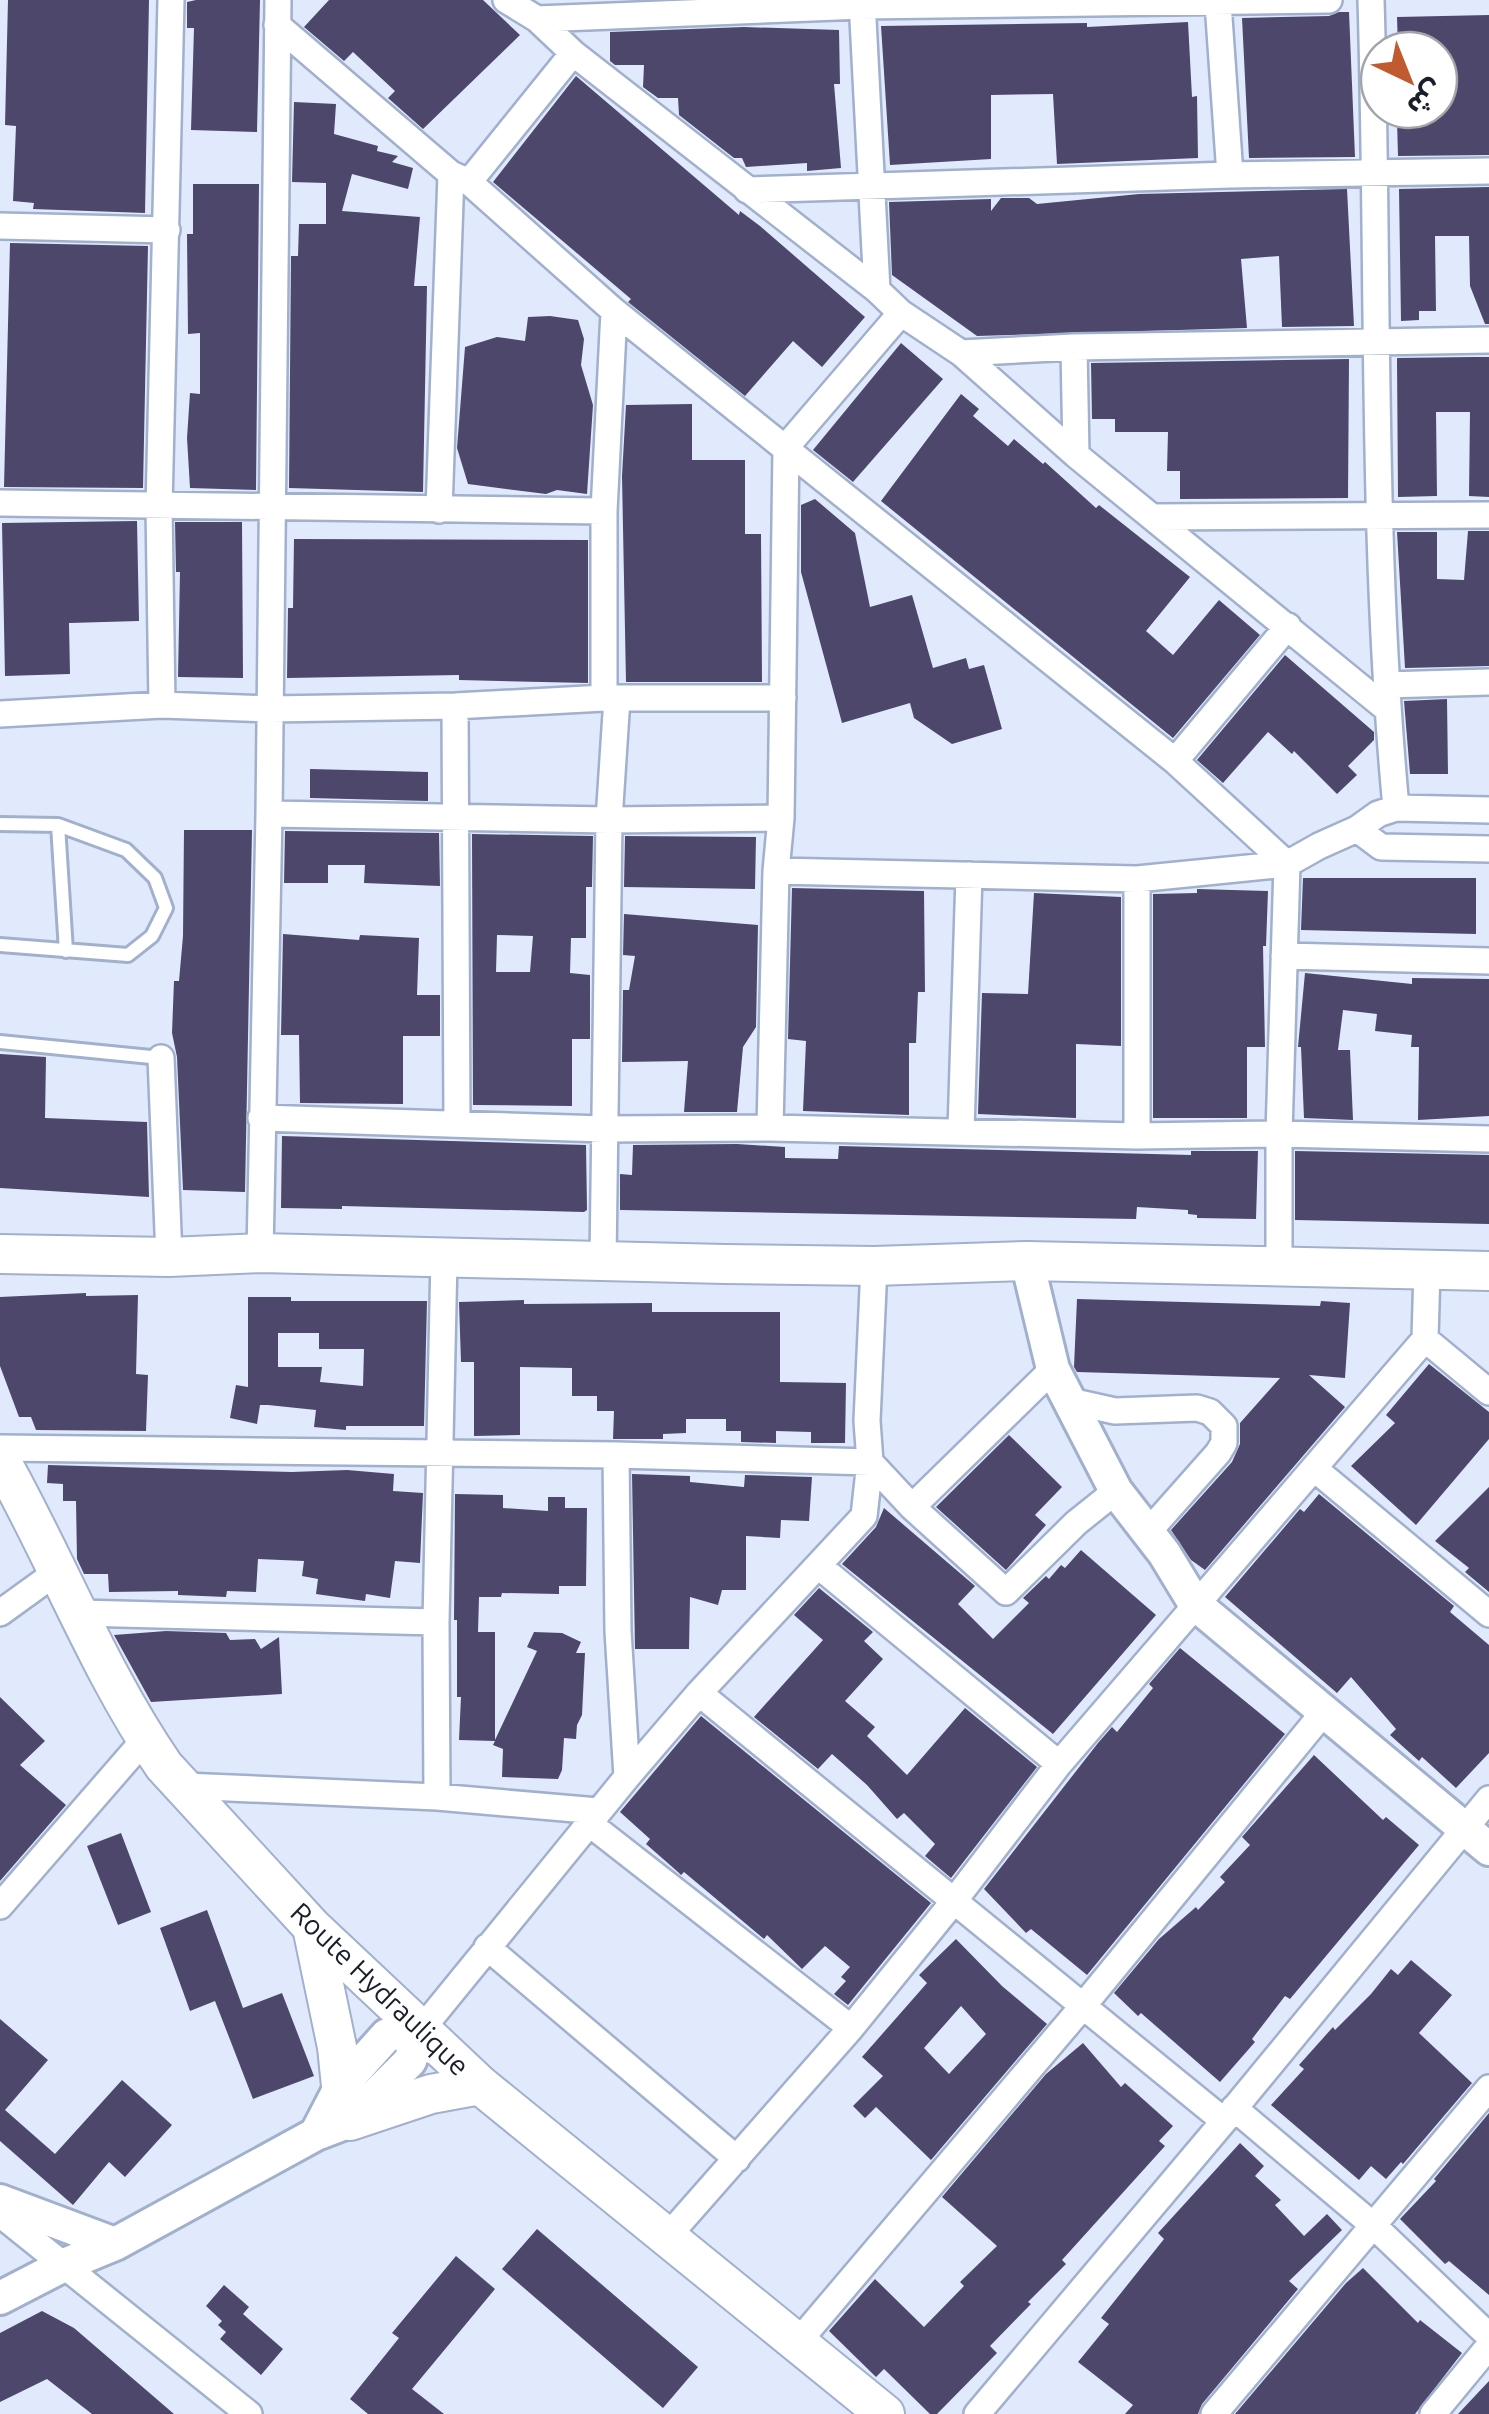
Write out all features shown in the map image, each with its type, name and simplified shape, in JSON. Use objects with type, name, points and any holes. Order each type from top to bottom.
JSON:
[{"type":"main road","points":[[0,1254],[260,1254],[874,1266],[1027,1261],[1489,1270]]},
{"type":"main road","name":"Route Hydraulique","points":[[0,1459],[35,1520],[123,1705],[184,1786],[312,1927],[480,2085],[885,2414]]},
{"type":"main road","points":[[312,1927],[337,2048],[336,2113],[480,2085]]},
{"type":"street","points":[[162,705],[160,507],[170,0]]},
{"type":"street","points":[[506,0],[536,19],[573,54],[877,290],[900,312],[960,353],[1076,455],[1288,626],[1387,697],[1489,682]]},
{"type":"street","points":[[536,19],[862,3],[1329,0]]},
{"type":"street","points":[[1371,0],[1380,517],[1396,808]]},
{"type":"street","points":[[862,3],[877,290]]},
{"type":"street","points":[[1218,3],[1230,174]]},
{"type":"street","points":[[277,12],[614,311],[1174,761],[1287,864],[1278,1134],[1279,1265]]},
{"type":"street","points":[[260,1254],[277,12]]},
{"type":"street","points":[[440,510],[460,178],[573,54]]},
{"type":"street","points":[[747,190],[1230,174],[1489,172]]},
{"type":"street","points":[[0,226],[166,230]]},
{"type":"street","points":[[603,1261],[611,698],[604,511],[614,311]]},
{"type":"street","points":[[770,1128],[776,871],[782,818],[786,447],[900,312]]},
{"type":"street","points":[[960,353],[1074,347],[1489,340]]},
{"type":"street","points":[[1074,347],[1076,455]]},
{"type":"street","points":[[0,503],[604,511]]},
{"type":"street","points":[[1154,517],[1489,514]]},
{"type":"street","points":[[1174,761],[1288,626]]},
{"type":"street","points":[[0,714],[162,705],[270,709],[611,698],[783,698]]},
{"type":"street","points":[[456,706],[457,1124]]},
{"type":"street","points":[[776,871],[1137,879],[1287,864],[1396,808],[1489,810]]},
{"type":"street","points":[[269,814],[609,820],[782,818]]},
{"type":"street","points":[[1357,830],[1381,847],[1489,849]]},
{"type":"street","points":[[960,1130],[968,875]]},
{"type":"street","points":[[1137,879],[1137,1136]]},
{"type":"street","points":[[1284,956],[1489,962]]},
{"type":"street","points":[[160,1058],[168,1257]]},
{"type":"street","points":[[261,1118],[604,1129],[960,1130],[1489,1139]]},
{"type":"street","points":[[437,1797],[436,1622],[444,1258]]},
{"type":"street","points":[[1027,1261],[1053,1369],[1116,1491],[1195,1604],[1477,1839]]},
{"type":"street","points":[[0,2298],[115,2244],[336,2113],[410,2060],[421,2030],[627,1777],[864,1516],[870,1462],[867,1421],[874,1266]]},
{"type":"street","points":[[668,2236],[851,2028],[1059,1764],[1425,1339],[1427,1270]]},
{"type":"street","points":[[1425,1339],[1489,1392]]},
{"type":"street","points":[[912,1506],[1053,1369]]},
{"type":"street","points":[[1070,1400],[1114,1411],[1197,1408],[1210,1412],[1224,1426],[1224,1443],[1218,1453],[1148,1532]]},
{"type":"street","points":[[0,1448],[440,1452],[870,1462],[1006,1592],[1076,1523],[1116,1491]]},
{"type":"street","points":[[616,1455],[618,1631],[627,1777]]},
{"type":"street","points":[[1316,1470],[1489,1614]]},
{"type":"street","points":[[820,1567],[1059,1764]]},
{"type":"street","points":[[0,1613],[58,1571]]},
{"type":"street","points":[[80,1614],[436,1622]]},
{"type":"street","points":[[700,1693],[1083,2006],[1374,2226],[1489,2336]]},
{"type":"street","points":[[798,2342],[1083,2006],[1324,1713]]},
{"type":"street","points":[[0,1906],[146,1739]]},
{"type":"street","points":[[184,1786],[437,1797],[594,1817],[851,2028]]},
{"type":"street","points":[[977,2414],[1229,2115],[1477,1839],[1489,1799]]},
{"type":"street","points":[[487,1947],[736,2159]]},
{"type":"street","points":[[1214,2414],[1489,2088]]},
{"type":"street","points":[[0,2201],[115,2244]]},
{"type":"street","points":[[0,2214],[249,2414]]},
{"type":"street","points":[[1433,2414],[1489,2346]]},
{"type":"lane","points":[[0,824],[58,826],[126,850],[154,878],[166,908],[152,936],[128,955],[0,945]]},
{"type":"lane","points":[[58,826],[66,951]]},
{"type":"lane","points":[[0,1042],[160,1058]]},
{"type":"building","points":[[8,0],[149,0],[145,213],[33,209],[34,203],[13,201],[16,126],[5,125]]},
{"type":"building","points":[[260,0],[257,132],[191,130],[194,28],[187,28],[187,2]]},
{"type":"building","points":[[329,0],[483,0],[520,35],[423,129],[388,98],[395,91],[353,52],[344,61],[304,27]]},
{"type":"building","points":[[1349,12],[1355,157],[1249,158],[1242,18],[1329,16]]},
{"type":"building","points":[[1489,15],[1489,155],[1398,156],[1397,130],[1459,130],[1459,30],[1397,30],[1397,17]]},
{"type":"building","points":[[1188,22],[1192,97],[1197,96],[1198,158],[1057,164],[1053,94],[991,95],[991,159],[890,165],[881,26],[1087,23],[1087,27]]},
{"type":"building","points":[[744,27],[839,30],[840,84],[834,84],[841,168],[807,171],[807,163],[746,167],[742,158],[734,158],[679,115],[678,98],[658,98],[643,87],[644,65],[615,65],[610,61],[610,32]]},
{"type":"building","points":[[576,76],[865,317],[822,367],[793,341],[745,396],[628,302],[631,299],[493,182]]},
{"type":"building","points":[[294,102],[336,104],[334,134],[378,146],[377,151],[398,156],[392,162],[413,168],[408,189],[352,174],[342,211],[420,217],[414,286],[427,286],[423,492],[289,488],[291,256],[298,256],[299,224],[326,224],[326,183],[292,182]]},
{"type":"building","points":[[193,184],[259,184],[256,490],[190,488],[190,393],[200,394],[200,333],[188,334],[187,234],[193,234]]},
{"type":"building","points":[[1489,187],[1489,324],[1485,324],[1470,286],[1469,236],[1435,236],[1436,311],[1419,311],[1419,320],[1401,321],[1399,189]]},
{"type":"building","points":[[1347,189],[1354,326],[1282,327],[1279,256],[1241,259],[1247,328],[977,336],[892,275],[889,202],[991,199],[991,211],[1001,198],[1029,198],[1037,204],[1139,194]]},
{"type":"building","points":[[10,243],[148,246],[143,488],[4,487]]},
{"type":"building","points":[[528,317],[578,320],[584,339],[581,365],[593,405],[587,494],[557,490],[546,494],[468,484],[457,448],[465,347],[497,337],[525,341]]},
{"type":"building","points":[[901,343],[943,379],[853,482],[813,450]]},
{"type":"building","points":[[1489,357],[1489,497],[1469,496],[1470,412],[1436,412],[1437,496],[1398,497],[1397,358]]},
{"type":"building","points":[[1349,359],[1348,498],[1180,499],[1180,471],[1167,471],[1168,432],[1115,432],[1115,419],[1092,419],[1091,363]]},
{"type":"building","points":[[961,394],[979,409],[973,416],[1008,446],[1014,439],[1096,508],[1099,505],[1190,577],[1146,631],[1173,655],[1219,600],[1260,635],[1173,738],[881,501]]},
{"type":"building","points":[[692,404],[692,460],[745,460],[745,534],[761,534],[762,682],[626,682],[622,476],[626,405]]},
{"type":"building","points":[[815,499],[855,533],[870,607],[912,595],[933,668],[966,658],[969,669],[984,665],[1002,729],[952,744],[914,718],[910,703],[842,723],[801,572],[801,505]]},
{"type":"building","points":[[137,521],[139,621],[69,623],[70,674],[5,676],[2,523]]},
{"type":"building","points":[[175,522],[242,522],[243,678],[178,677],[180,572],[176,572]]},
{"type":"building","points":[[1468,531],[1489,531],[1489,666],[1405,668],[1397,532],[1437,532],[1437,579],[1464,580]]},
{"type":"building","points":[[294,539],[588,540],[588,683],[459,680],[459,675],[287,678]]},
{"type":"building","points":[[1285,655],[1374,732],[1374,740],[1348,766],[1357,775],[1337,794],[1294,751],[1292,754],[1268,732],[1223,783],[1197,760]]},
{"type":"building","points":[[1447,699],[1448,774],[1410,774],[1404,701]]},
{"type":"building","points":[[310,769],[428,772],[428,801],[310,798]]},
{"type":"building","points":[[184,830],[252,830],[245,1192],[183,1190],[177,1057],[172,1033],[174,981],[179,981],[183,936]]},
{"type":"building","points":[[285,831],[439,833],[440,886],[364,883],[365,865],[328,865],[328,883],[284,883]]},
{"type":"building","points":[[472,834],[593,836],[592,887],[586,887],[586,938],[571,938],[570,973],[590,975],[590,1039],[572,1039],[572,1106],[473,1105]],"holes":[[[497,935],[533,936],[530,972],[496,972]]]},
{"type":"building","points":[[625,836],[756,837],[755,889],[624,887]]},
{"type":"building","points":[[1303,878],[1476,878],[1476,934],[1301,930]]},
{"type":"building","points":[[792,888],[924,891],[925,992],[918,992],[916,1043],[909,1043],[909,1115],[803,1111],[806,1041],[788,1039]]},
{"type":"building","points":[[1197,889],[1268,891],[1263,946],[1265,1047],[1247,1047],[1247,1118],[1153,1118],[1153,894],[1197,893]]},
{"type":"building","points":[[1034,893],[1121,897],[1121,1046],[1076,1044],[1076,1118],[978,1114],[982,993],[1028,994]]},
{"type":"building","points":[[624,914],[758,925],[756,1027],[743,1047],[737,1112],[684,1112],[688,1061],[622,1062],[623,990],[629,990],[635,956],[623,955]]},
{"type":"building","points":[[283,934],[359,940],[360,935],[419,938],[417,995],[440,995],[440,1036],[403,1036],[403,1104],[300,1103],[299,1035],[281,1035]]},
{"type":"building","points":[[1305,973],[1412,984],[1412,978],[1489,979],[1489,1116],[1418,1120],[1419,1047],[1411,1047],[1412,1035],[1375,1031],[1377,1014],[1343,1010],[1338,1050],[1350,1050],[1353,1120],[1304,1118],[1298,1047]]},
{"type":"building","points":[[0,1054],[46,1057],[45,1118],[147,1122],[149,1197],[0,1188]]},
{"type":"building","points":[[282,1136],[586,1145],[587,1210],[281,1208]]},
{"type":"building","points":[[633,1145],[785,1147],[785,1158],[838,1159],[839,1146],[1191,1155],[1191,1151],[1258,1151],[1256,1219],[1197,1218],[1188,1210],[1137,1207],[1136,1219],[620,1210],[620,1174],[632,1175]]},
{"type":"building","points":[[1295,1151],[1489,1155],[1489,1224],[1295,1220]]},
{"type":"building","points":[[138,1295],[136,1374],[148,1375],[146,1431],[36,1430],[31,1417],[19,1417],[0,1366],[0,1297]]},
{"type":"building","points":[[248,1297],[291,1297],[291,1301],[427,1301],[424,1426],[346,1426],[346,1430],[314,1427],[316,1410],[268,1405],[260,1405],[257,1424],[230,1418],[236,1385],[248,1387]],"holes":[[[278,1333],[319,1333],[319,1349],[364,1349],[363,1386],[320,1382],[322,1367],[278,1367]]]},
{"type":"building","points":[[1077,1299],[1320,1306],[1321,1301],[1350,1303],[1345,1378],[1309,1375],[1345,1407],[1205,1570],[1191,1560],[1171,1530],[1232,1462],[1240,1444],[1240,1423],[1280,1378],[1077,1372]]},
{"type":"building","points":[[524,1300],[524,1304],[652,1303],[652,1312],[780,1312],[780,1382],[846,1383],[845,1443],[811,1443],[811,1432],[776,1431],[776,1443],[741,1442],[741,1431],[726,1431],[726,1419],[686,1419],[686,1433],[663,1434],[663,1439],[613,1439],[614,1411],[597,1411],[597,1396],[572,1396],[572,1368],[520,1367],[520,1435],[474,1436],[474,1362],[461,1362],[459,1302]]},
{"type":"building","points":[[1429,1364],[1489,1412],[1489,1439],[1416,1525],[1351,1466],[1395,1423],[1386,1415]]},
{"type":"building","points":[[1009,1435],[1062,1487],[1035,1515],[1046,1525],[1006,1570],[936,1507]]},
{"type":"building","points":[[48,1465],[394,1474],[393,1491],[423,1493],[420,1563],[395,1561],[390,1598],[366,1594],[365,1601],[316,1594],[318,1579],[302,1576],[304,1561],[258,1559],[256,1592],[227,1591],[226,1597],[178,1595],[178,1591],[109,1592],[108,1574],[84,1574],[77,1559],[76,1501],[63,1501],[63,1484],[47,1483]]},
{"type":"building","points":[[632,1474],[690,1476],[690,1482],[744,1487],[745,1475],[812,1477],[809,1521],[781,1520],[780,1538],[746,1536],[746,1590],[722,1590],[718,1605],[690,1597],[689,1649],[635,1649]]},
{"type":"building","points":[[1489,1487],[1489,1592],[1465,1572],[1469,1568],[1435,1541]]},
{"type":"building","points":[[455,1494],[503,1495],[503,1508],[548,1511],[548,1497],[565,1497],[565,1508],[587,1508],[586,1586],[559,1586],[559,1594],[502,1593],[501,1597],[479,1597],[478,1632],[495,1632],[495,1740],[537,1651],[527,1647],[534,1632],[562,1633],[581,1642],[576,1653],[585,1653],[582,1715],[576,1739],[564,1738],[558,1779],[502,1777],[503,1749],[493,1745],[495,1741],[459,1740],[461,1697],[457,1697],[454,1620]]},
{"type":"building","points":[[1319,1494],[1454,1606],[1450,1612],[1489,1645],[1489,1753],[1456,1788],[1390,1735],[1396,1729],[1351,1677],[1337,1693],[1225,1597],[1300,1509],[1304,1512]]},
{"type":"building","points":[[884,1508],[975,1586],[958,1604],[993,1639],[1029,1603],[1023,1598],[1061,1565],[1065,1568],[1081,1550],[1156,1615],[1053,1734],[842,1564],[876,1527]]},
{"type":"building","points":[[819,1588],[873,1632],[864,1641],[883,1659],[845,1701],[875,1727],[867,1736],[907,1775],[965,1708],[1037,1767],[951,1878],[925,1856],[935,1844],[904,1813],[897,1819],[832,1754],[818,1769],[754,1717],[823,1640],[794,1615]]},
{"type":"building","points":[[166,1631],[226,1633],[230,1640],[255,1639],[261,1649],[279,1637],[282,1694],[151,1702],[114,1635]]},
{"type":"building","points":[[1180,1648],[1285,1734],[1087,1975],[1031,1929],[1026,1933],[984,1889],[1098,1743],[1112,1727],[1117,1732],[1153,1688],[1149,1684]]},
{"type":"building","points":[[0,1697],[45,1741],[20,1765],[66,1805],[0,1881]]},
{"type":"building","points":[[701,1716],[931,1903],[848,2005],[834,1994],[846,1981],[841,1977],[850,1967],[825,1946],[802,1969],[767,1935],[764,1939],[684,1872],[681,1875],[646,1844],[650,1839],[620,1812]]},
{"type":"building","points":[[1314,1755],[1383,1820],[1386,1817],[1419,1845],[1290,1999],[1285,1996],[1252,2039],[1255,2042],[1220,2082],[1114,1993],[1159,1939],[1196,1907],[1198,1910],[1225,1882],[1220,1877],[1250,1845],[1242,1837]]},
{"type":"building","points":[[121,1833],[151,1912],[118,1925],[87,1846]]},
{"type":"building","points":[[207,1910],[243,2008],[282,1993],[314,2076],[253,2099],[215,2001],[190,2011],[160,1928]]},
{"type":"building","points":[[956,1939],[1047,2024],[931,2160],[876,2107],[865,2118],[853,2106],[883,2076],[862,2057],[927,1983],[919,1975]],"holes":[[[961,2006],[986,2034],[949,2074],[924,2048]]]},
{"type":"building","points":[[1411,1960],[1452,1995],[1419,2033],[1472,2083],[1386,2179],[1371,2166],[1359,2180],[1271,2105],[1304,2069],[1299,2065],[1333,2027],[1335,2030],[1391,1969],[1398,1975]]},
{"type":"building","points":[[0,2019],[48,2060],[5,2110],[55,2154],[122,2080],[172,2125],[125,2177],[109,2162],[73,2205],[0,2141]]},
{"type":"building","points":[[1083,2043],[1121,2087],[1125,2083],[1173,2126],[1159,2141],[1165,2146],[1062,2260],[1066,2264],[1028,2302],[1031,2304],[990,2346],[997,2353],[937,2414],[930,2414],[884,2369],[876,2377],[829,2331],[875,2279],[924,2327],[964,2286],[960,2282],[997,2246],[942,2197],[1046,2074]]},
{"type":"building","points":[[1489,2113],[1489,2295],[1449,2261],[1445,2264],[1400,2219],[1436,2181]]},
{"type":"building","points":[[1240,2143],[1264,2166],[1255,2176],[1281,2200],[1275,2205],[1304,2236],[1327,2214],[1342,2230],[1289,2281],[1298,2289],[1202,2404],[1198,2414],[1125,2414],[1133,2405],[1078,2362],[1109,2324],[1101,2318],[1164,2239],[1158,2233]]},
{"type":"building","points":[[537,2229],[698,2367],[663,2408],[502,2269]]},
{"type":"building","points":[[456,2256],[495,2289],[412,2389],[444,2414],[368,2414],[350,2399],[399,2338],[392,2333]]},
{"type":"building","points":[[1363,2268],[1418,2323],[1420,2320],[1462,2353],[1415,2414],[1235,2414],[1346,2283]]},
{"type":"building","points":[[224,2285],[249,2307],[243,2314],[283,2349],[261,2375],[220,2339],[226,2332],[218,2325],[222,2321],[206,2306]]},
{"type":"building","points":[[42,2311],[74,2328],[174,2414],[92,2414],[47,2379],[0,2402],[0,2333]]},
{"type":"building","points":[[1489,2381],[1489,2414],[1458,2414]]}]
